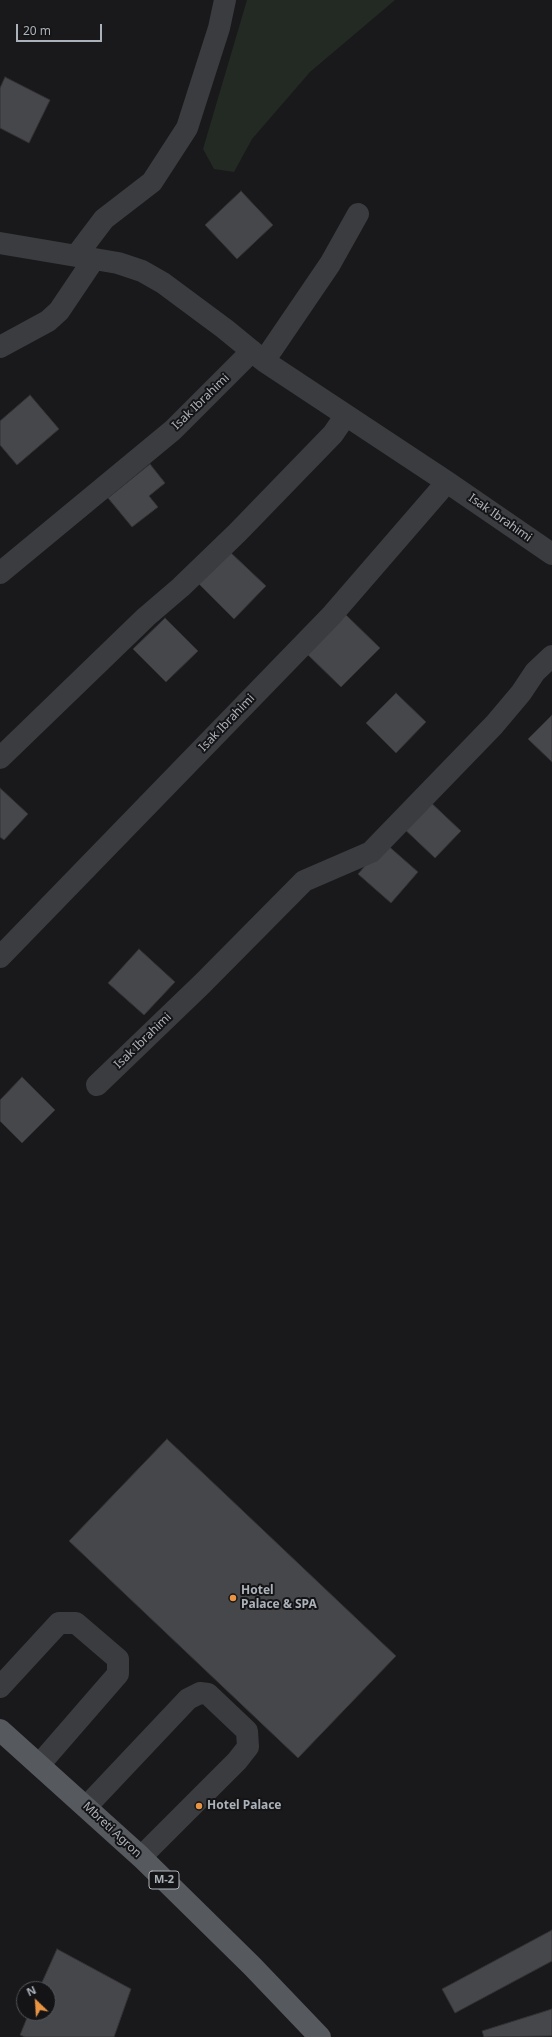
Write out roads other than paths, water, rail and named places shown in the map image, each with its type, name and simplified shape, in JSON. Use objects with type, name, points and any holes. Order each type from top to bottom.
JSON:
[{"type":"main road","name":"Mbreti Agron","points":[[0,1730],[141,1857],[252,1966],[320,2037]]},
{"type":"street","points":[[0,347],[48,321],[59,311],[104,219],[152,182],[187,128],[219,28],[225,0]]},
{"type":"street","name":"Isak Ibrahimi","points":[[0,573],[173,430],[258,356],[330,264],[358,214]]},
{"type":"street","name":"Isak Ibrahimi","points":[[0,243],[118,263],[142,271],[219,324],[258,356],[552,554]]},
{"type":"street","points":[[0,758],[146,617],[181,587],[237,533],[333,434],[346,415]]},
{"type":"street","name":"Isak Ibrahimi","points":[[0,958],[331,616],[447,482]]},
{"type":"street","name":"Isak Ibrahimi","points":[[97,1085],[202,984],[304,881],[371,852],[494,725],[521,693],[535,672],[552,656]]},
{"type":"street","points":[[0,1687],[59,1623],[76,1623],[118,1659],[118,1674],[39,1765]]},
{"type":"street","points":[[86,1807],[188,1699],[200,1693],[208,1694],[247,1731],[248,1747],[237,1761],[141,1857]]},
{"type":"place","name":"Hotel Palace & SPA","points":[[233,1598]]},
{"type":"place","name":"Hotel Palace","points":[[199,1806]]}]
